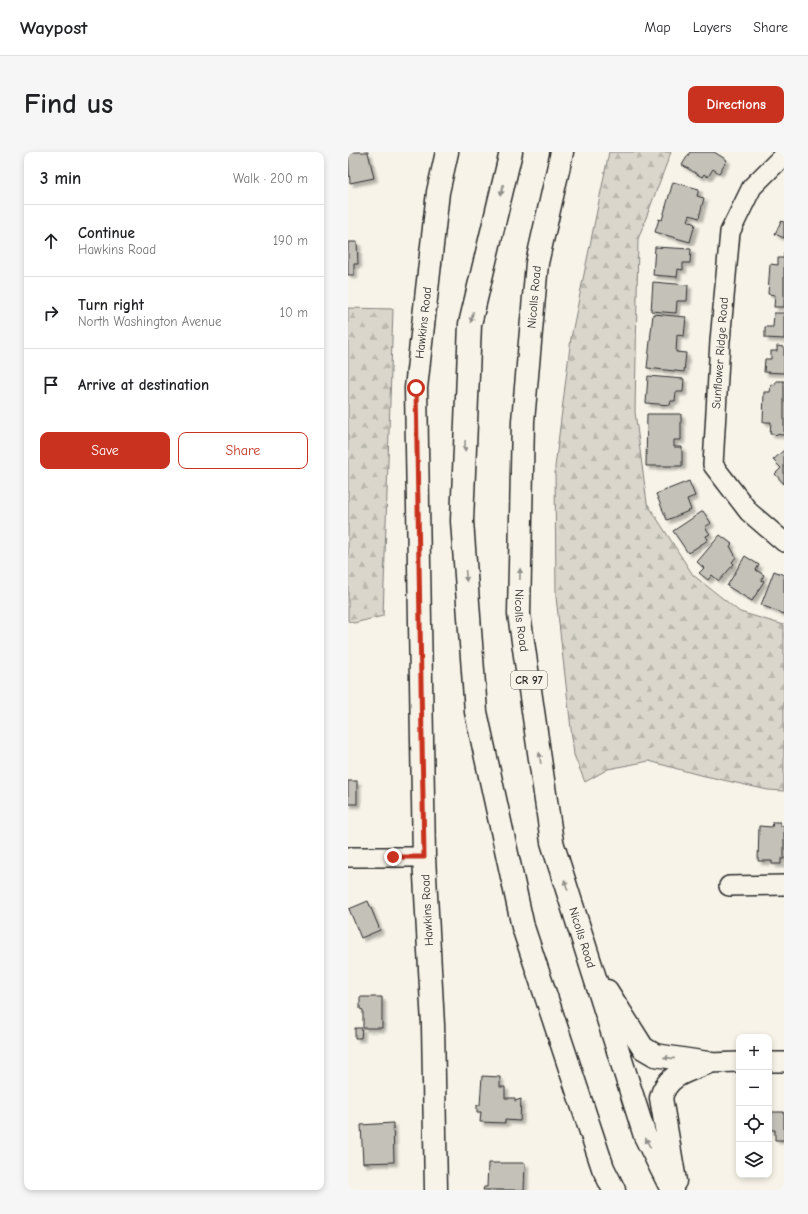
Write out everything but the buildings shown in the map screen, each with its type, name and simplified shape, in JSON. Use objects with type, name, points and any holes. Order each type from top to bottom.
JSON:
[{"type":"main road","name":"Hawkins Road","points":[[436,1190],[433,1025],[424,857],[416,388],[438,192],[447,152]]},
{"type":"main road","points":[[511,152],[470,324],[462,521],[476,712],[523,927],[603,1168],[614,1190]]},
{"type":"main road","name":"Nicolls Road","points":[[562,152],[537,264],[523,421],[519,614],[552,842],[645,1136],[672,1190]]},
{"type":"main road","points":[[593,970],[643,1048],[655,1056],[708,1062]]},
{"type":"main road","points":[[676,1190],[661,1098],[663,1089],[667,1083],[677,1075],[708,1062]]},
{"type":"street","name":"Sunflower Ridge Road","points":[[784,155],[752,187],[730,232],[720,341],[713,465],[749,512],[784,542]]},
{"type":"street","points":[[348,857],[424,857]]},
{"type":"street","points":[[729,886],[784,885]]},
{"type":"street","points":[[708,1062],[736,1062]]},
{"type":"street","points":[[772,1062],[784,1062]]},
{"type":"green space","points":[[609,152],[671,152],[638,239],[635,412],[647,503],[693,575],[740,612],[784,625],[784,791],[768,790],[696,774],[649,761],[608,769],[585,782],[574,755],[556,597],[555,467],[571,338]]},
{"type":"green space","points":[[348,308],[393,309],[383,616],[354,623],[348,621]]},
{"type":"route","points":[[393,857],[424,857],[416,388]]}]
